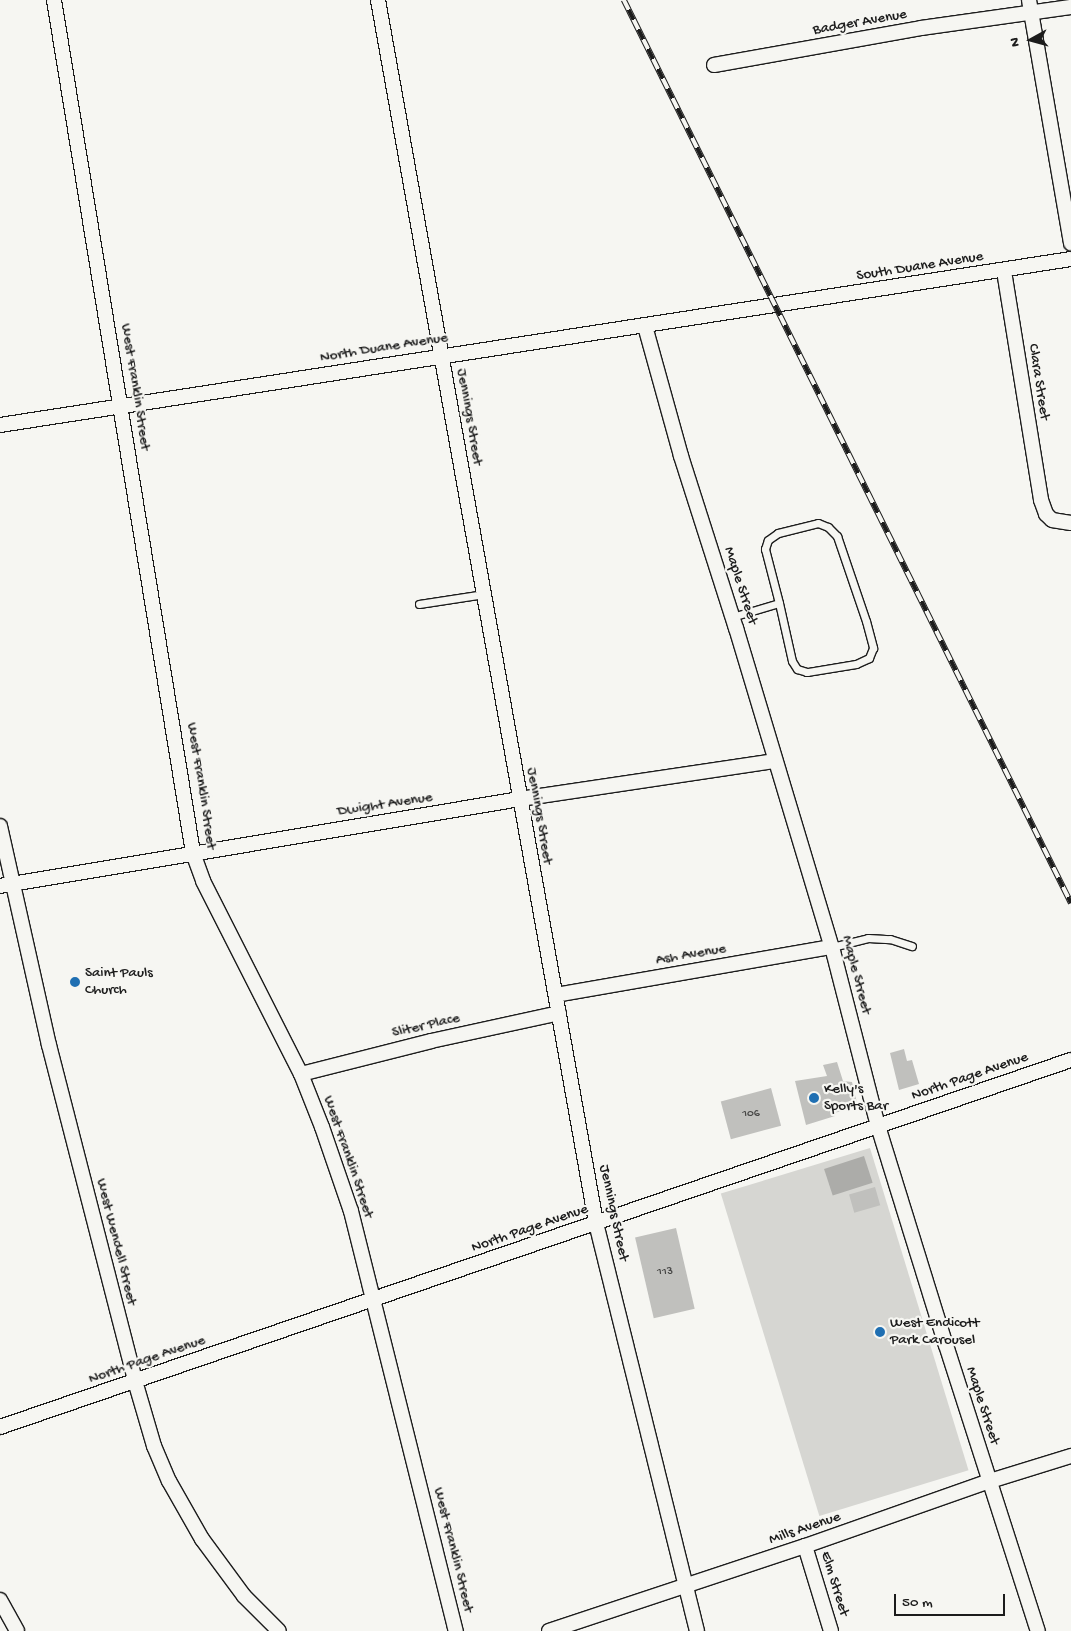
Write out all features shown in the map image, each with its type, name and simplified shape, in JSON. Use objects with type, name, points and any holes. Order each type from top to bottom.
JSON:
[{"type":"street","name":"West Franklin Street","points":[[54,0],[194,853],[203,881],[301,1074],[322,1127],[351,1211],[456,1631]]},
{"type":"street","name":"Jennings Street","points":[[378,0],[596,1223],[697,1631]]},
{"type":"street","name":"Badger Avenue","points":[[714,65],[1030,7],[1071,7]]},
{"type":"street","points":[[1030,7],[1071,243]]},
{"type":"street","name":"South Duane Avenue","points":[[774,307],[1071,260]]},
{"type":"street","name":"Clara Street","points":[[1004,271],[1041,500],[1046,514],[1052,520],[1071,523]]},
{"type":"street","name":"North Duane Avenue","points":[[0,425],[442,356],[774,307]]},
{"type":"street","name":"Maple Street","points":[[645,326],[681,456],[832,947],[878,1126],[1038,1631]]},
{"type":"street","name":"Dwight Avenue","points":[[6,885],[520,799],[775,761]]},
{"type":"street","name":"West Wendell Street","points":[[0,826],[6,885],[52,1055],[135,1381],[154,1446],[202,1539],[244,1596],[279,1631]]},
{"type":"street","name":"Ash Avenue","points":[[556,995],[832,947]]},
{"type":"street","name":"Sliter Place","points":[[301,1074],[431,1041],[559,1013]]},
{"type":"street","name":"North Page Avenue","points":[[0,1428],[1071,1060]]},
{"type":"street","name":"Mills Avenue","points":[[550,1631],[1071,1456]]},
{"type":"street","name":"Elm Street","points":[[805,1546],[831,1631]]},
{"type":"street","points":[[0,1600],[17,1631]]},
{"type":"lane","points":[[818,523],[828,527],[837,536],[866,622],[873,648],[869,658],[856,664],[807,672],[797,669],[792,661],[778,603],[765,549],[768,540],[778,533],[818,523]]},
{"type":"lane","points":[[419,604],[485,594]]},
{"type":"lane","points":[[732,617],[778,603]]},
{"type":"lane","points":[[832,947],[868,938],[890,939],[912,946]]},
{"type":"shaded area","points":[[870,1148],[969,1470],[819,1516],[721,1194]]},
{"type":"shaded area","points":[[864,1156],[873,1183],[833,1196],[824,1169]]},
{"type":"building","points":[[904,1049],[907,1061],[912,1060],[919,1084],[899,1090],[890,1053]]},
{"type":"building","points":[[837,1062],[843,1081],[852,1082],[858,1107],[834,1113],[835,1116],[806,1125],[795,1081],[827,1076],[823,1065]]},
{"type":"building","points":[[771,1088],[781,1126],[731,1139],[721,1101]]},
{"type":"building","points":[[875,1187],[880,1205],[854,1213],[849,1194]]},
{"type":"building","points":[[676,1228],[695,1309],[654,1318],[635,1237]]},
{"type":"railway","points":[[624,0],[1071,903]]},
{"type":"place","name":"Saint Pauls Church","points":[[75,982]]},
{"type":"place","name":"Kelly's Sports Bar","points":[[814,1098]]},
{"type":"place","name":"West Endicott Park Carousel","points":[[880,1332]]}]
